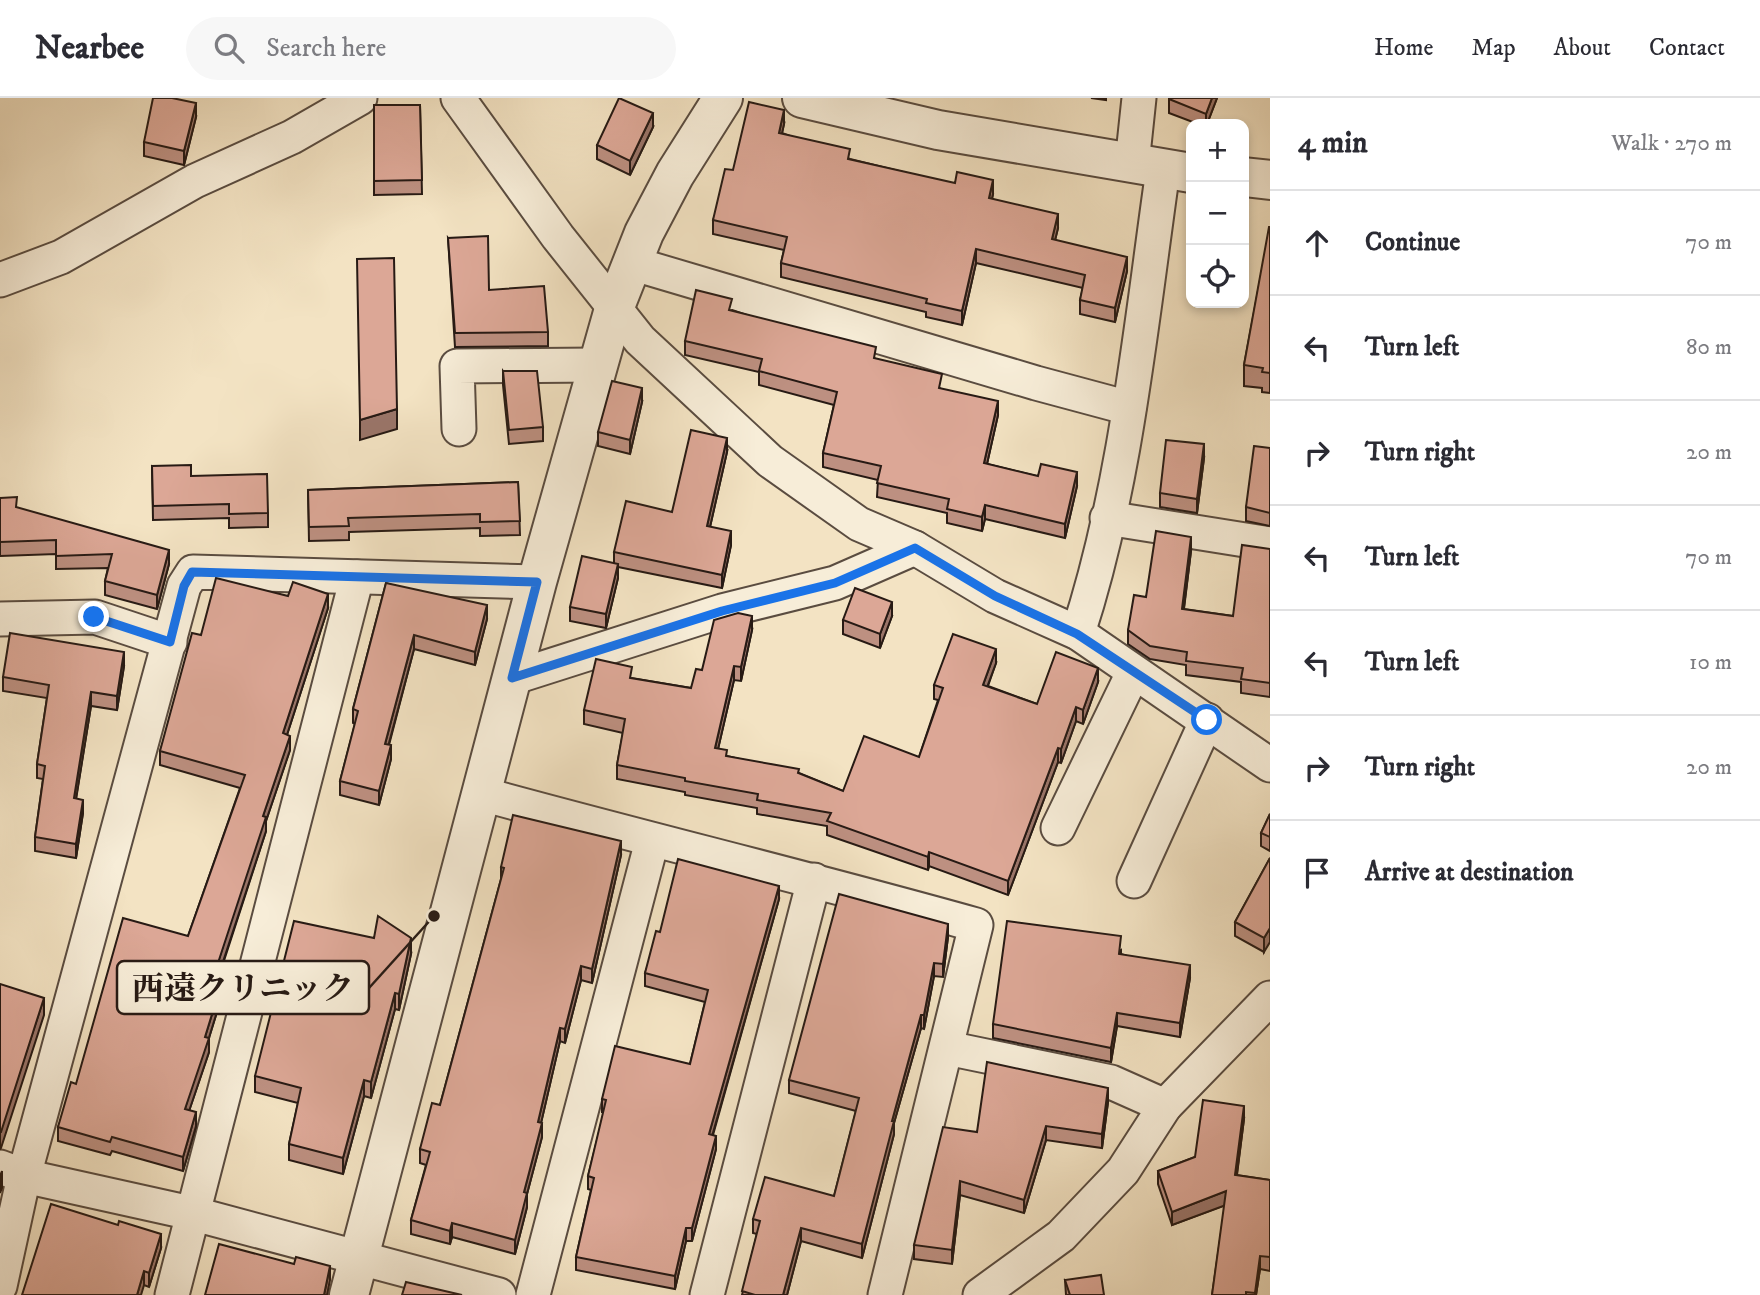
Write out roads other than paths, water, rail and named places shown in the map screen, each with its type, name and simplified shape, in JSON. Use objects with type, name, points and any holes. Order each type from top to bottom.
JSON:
[{"type":"street","points":[[0,280],[61,257],[195,181],[292,137],[359,98]]},
{"type":"street","points":[[457,98],[614,309],[696,396],[770,461],[859,524],[915,548],[995,596],[1077,634],[1270,765]]},
{"type":"street","points":[[349,1295],[537,582],[614,309],[631,263],[675,174],[723,98]]},
{"type":"street","points":[[802,98],[939,130],[1162,169]]},
{"type":"street","points":[[1077,634],[1107,517],[1129,408],[1162,169],[1139,98]]},
{"type":"street","points":[[1249,178],[1270,180]]},
{"type":"street","points":[[631,263],[1129,408]]},
{"type":"street","points":[[459,429],[457,366],[597,365]]},
{"type":"street","points":[[1107,517],[1270,544]]},
{"type":"street","points":[[512,678],[722,611],[835,583],[915,548]]},
{"type":"street","points":[[0,1286],[12,1172],[170,642],[184,586],[192,572],[537,582]]},
{"type":"street","points":[[172,1295],[357,577]]},
{"type":"street","points":[[0,619],[94,617],[170,642]]},
{"type":"street","points":[[1058,828],[1133,673]]},
{"type":"street","points":[[1134,881],[1207,720]]},
{"type":"street","points":[[482,794],[652,841],[814,880],[976,926],[885,1295]]},
{"type":"street","points":[[533,1295],[652,841]]},
{"type":"street","points":[[707,1295],[814,880]]},
{"type":"street","points":[[980,1295],[1061,1236],[1123,1171],[1165,1106],[1270,998]]},
{"type":"street","points":[[947,1048],[1111,1083],[1165,1106]]},
{"type":"street","points":[[12,1172],[191,1213],[499,1295]]},
{"type":"place","name":"西遠クリニック","points":[[434,916]]}]
